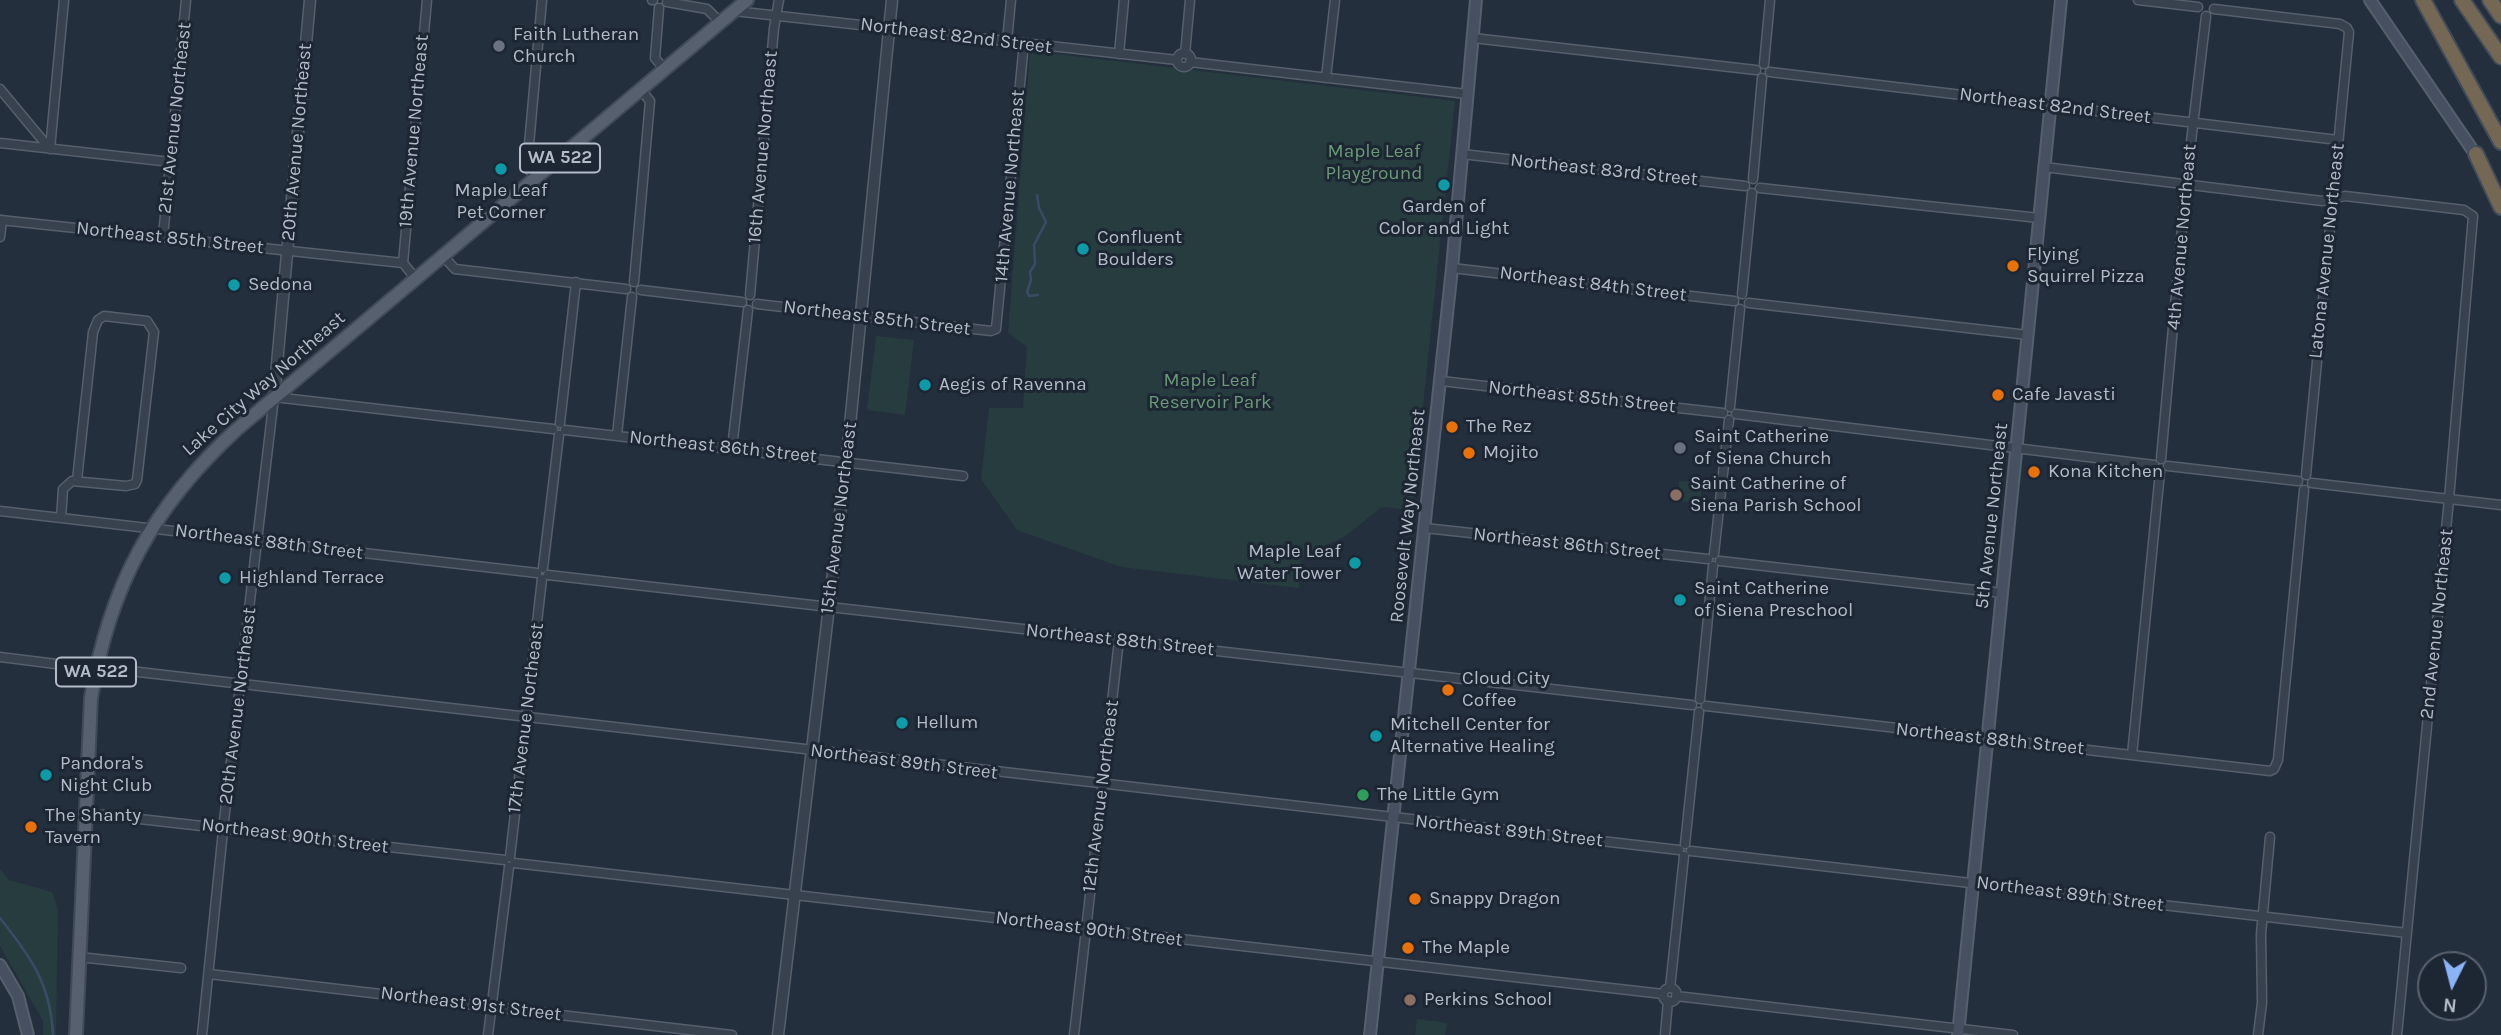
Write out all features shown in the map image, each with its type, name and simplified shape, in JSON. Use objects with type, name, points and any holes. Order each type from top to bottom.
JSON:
[{"type":"highway","points":[[2423,0],[2501,142]]},
{"type":"highway","points":[[2462,0],[2501,57]]},
{"type":"highway","points":[[2490,0],[2501,16]]},
{"type":"highway","points":[[2476,154],[2501,207]]},
{"type":"main road","name":"Lake City Way Northeast","points":[[76,1035],[89,732],[96,669],[118,592],[151,528],[197,468],[274,397],[747,0]]},
{"type":"main road","name":"Roosevelt Way Northeast","points":[[1370,1035],[1441,381],[1476,0]]},
{"type":"main road","name":"5th Avenue Northeast","points":[[1959,1032],[2061,0]]},
{"type":"main road","points":[[2370,0],[2501,192]]},
{"type":"main road","points":[[0,965],[18,996],[28,1035]]},
{"type":"street","points":[[50,149],[64,0]]},
{"type":"street","name":"21st Avenue Northeast","points":[[163,236],[186,0]]},
{"type":"street","name":"20th Avenue Northeast","points":[[202,1035],[223,828],[274,397],[310,0]]},
{"type":"street","name":"19th Avenue Northeast","points":[[403,263],[427,0]]},
{"type":"street","points":[[536,178],[527,167],[542,0]]},
{"type":"street","points":[[653,0],[659,8]]},
{"type":"street","name":"16th Avenue Northeast","points":[[750,295],[774,29],[779,0]]},
{"type":"street","name":"15th Avenue Northeast","points":[[778,1035],[846,462],[892,0]]},
{"type":"street","points":[[1007,41],[1010,0]]},
{"type":"street","points":[[1119,54],[1124,0]]},
{"type":"street","points":[[1181,57],[1190,0]]},
{"type":"street","points":[[1335,0],[1326,78],[1468,94]]},
{"type":"street","points":[[1764,64],[1770,0]]},
{"type":"street","points":[[2138,0],[2201,4],[2201,13],[2206,16],[2214,9],[2210,0]]},
{"type":"street","points":[[659,8],[664,7],[667,1],[707,9],[721,23]]},
{"type":"street","points":[[659,8],[655,58],[665,69]]},
{"type":"street","name":"Latona Avenue Northeast","points":[[2214,9],[2340,24],[2347,28],[2350,38],[2306,475]]},
{"type":"street","name":"Northeast 82nd Street","points":[[734,11],[1119,54],[1181,57],[1180,65],[1184,67],[1190,62],[1326,78]]},
{"type":"street","name":"4th Avenue Northeast","points":[[2133,755],[2186,184],[2206,16]]},
{"type":"street","points":[[1473,38],[1759,74],[1768,77],[1769,66],[1759,65],[1759,74],[1753,179]]},
{"type":"street","name":"14th Avenue Northeast","points":[[996,329],[1024,43]]},
{"type":"street","name":"Northeast 82nd Street","points":[[1770,72],[2339,140]]},
{"type":"street","points":[[0,89],[50,149]]},
{"type":"street","points":[[634,282],[650,101],[641,90]]},
{"type":"street","points":[[0,143],[171,162]]},
{"type":"street","name":"Northeast 83rd Street","points":[[1462,154],[1745,186]]},
{"type":"street","points":[[2044,167],[2322,201],[2332,199]]},
{"type":"street","points":[[1752,193],[1745,186],[1753,179]]},
{"type":"street","points":[[1753,179],[1759,182],[1760,187]]},
{"type":"street","points":[[1760,187],[2039,218]]},
{"type":"street","points":[[1752,193],[1756,193],[1760,187]]},
{"type":"street","points":[[1742,294],[1752,193]]},
{"type":"street","name":"2nd Avenue Northeast","points":[[2332,199],[2345,196],[2464,210],[2472,214],[2474,222],[2396,1035]]},
{"type":"street","points":[[0,237],[1,220]]},
{"type":"street","name":"Northeast 85th Street","points":[[1,220],[403,263]]},
{"type":"street","points":[[443,256],[455,269],[626,289]]},
{"type":"street","points":[[403,263],[416,279]]},
{"type":"street","name":"Northeast 84th Street","points":[[1452,268],[1734,301]]},
{"type":"street","name":"17th Avenue Northeast","points":[[488,1035],[576,282]]},
{"type":"street","points":[[626,289],[634,282]]},
{"type":"street","points":[[626,289],[632,297],[638,296],[640,285],[634,282]]},
{"type":"street","points":[[641,290],[742,302]]},
{"type":"street","points":[[1742,294],[1748,297],[1749,303],[1746,308],[1740,309],[1734,301],[1742,294]]},
{"type":"street","points":[[750,295],[755,297],[757,304],[754,309],[748,310],[742,302],[745,296],[750,295]]},
{"type":"street","points":[[617,436],[632,297]]},
{"type":"street","points":[[1749,303],[2028,335]]},
{"type":"street","name":"Northeast 85th Street","points":[[757,304],[991,331],[996,329]]},
{"type":"street","points":[[1700,698],[1740,309]]},
{"type":"street","points":[[732,448],[748,310]]},
{"type":"street","points":[[61,518],[63,489],[67,483],[77,480],[131,486],[138,480],[154,332],[147,321],[104,316],[96,322],[77,480]]},
{"type":"street","name":"Northeast 85th Street","points":[[1441,381],[2159,465]]},
{"type":"street","name":"Northeast 86th Street","points":[[274,397],[963,476]]},
{"type":"street","points":[[2159,465],[2166,461],[2168,466],[2298,481]]},
{"type":"street","points":[[2306,475],[2311,478],[2312,483],[2310,488],[2304,490],[2299,487],[2298,481],[2306,475]]},
{"type":"street","points":[[2312,483],[2501,505]]},
{"type":"street","name":"Northeast 88th Street","points":[[1702,709],[1988,738],[2266,771],[2274,769],[2278,760],[2304,490]]},
{"type":"street","name":"Northeast 88th Street","points":[[0,511],[1692,705]]},
{"type":"street","name":"Northeast 86th Street","points":[[1425,528],[2002,593]]},
{"type":"street","name":"12th Avenue Northeast","points":[[1074,1035],[1119,640]]},
{"type":"street","points":[[0,657],[96,669]]},
{"type":"street","name":"Northeast 89th Street","points":[[130,671],[2407,933]]},
{"type":"street","points":[[1700,698],[1692,705],[1694,709],[1702,709]]},
{"type":"street","points":[[1665,1035],[1685,850],[1705,701],[1700,698]]},
{"type":"street","name":"Northeast 90th Street","points":[[86,814],[1670,995],[1959,1032],[2013,1035]]},
{"type":"street","points":[[2258,1035],[2262,1003],[2263,916],[2270,837]]},
{"type":"street","points":[[79,957],[181,968]]},
{"type":"street","name":"Northeast 91st Street","points":[[209,974],[732,1035]]},
{"type":"green space","name":"Maple Leaf Reservoir Park","points":[[1030,51],[1455,101],[1412,510],[1382,507],[1344,537],[1301,556],[1299,588],[1121,567],[1017,530],[981,479],[989,408],[1023,408],[1027,347],[1008,333]]},
{"type":"green space","points":[[876,336],[914,340],[905,415],[867,410]]},
{"type":"green space","points":[[1679,481],[1702,483],[1700,503],[1678,501]]},
{"type":"green space","points":[[0,869],[9,880],[52,892],[58,910],[56,1035],[43,1035],[43,1021],[0,946]]},
{"type":"green space","points":[[1417,1019],[1447,1023],[1445,1035],[1415,1035]]},
{"type":"waterway","points":[[1037,195],[1039,208],[1046,222],[1034,245],[1035,264],[1030,272],[1031,280],[1027,292],[1029,296],[1038,295]]},
{"type":"waterway","points":[[0,918],[30,959],[44,986],[53,1035]]},
{"type":"place","name":"Faith Lutheran Church","points":[[499,46]]},
{"type":"place","name":"Maple Leaf Pet Corner","points":[[501,169]]},
{"type":"place","name":"Garden of Color and Light","points":[[1444,185]]},
{"type":"place","name":"Confluent Boulders","points":[[1083,249]]},
{"type":"place","name":"Flying Squirrel Pizza","points":[[2013,266]]},
{"type":"place","name":"Sedona","points":[[234,285]]},
{"type":"place","name":"Aegis of Ravenna","points":[[925,385]]},
{"type":"place","name":"Cafe Javasti","points":[[1998,395]]},
{"type":"place","name":"The Rez","points":[[1452,427]]},
{"type":"place","name":"Saint Catherine of Siena Church","points":[[1680,448]]},
{"type":"place","name":"Mojito","points":[[1469,453]]},
{"type":"place","name":"Kona Kitchen","points":[[2034,472]]},
{"type":"place","name":"Saint Catherine of Siena Parish School","points":[[1676,495]]},
{"type":"place","name":"Maple Leaf Water Tower","points":[[1355,563]]},
{"type":"place","name":"Highland Terrace","points":[[225,578]]},
{"type":"place","name":"Saint Catherine of Siena Preschool","points":[[1680,600]]},
{"type":"place","name":"Cloud City Coffee","points":[[1448,690]]},
{"type":"place","name":"Hellum","points":[[902,723]]},
{"type":"place","name":"Mitchell Center for Alternative Healing","points":[[1376,736]]},
{"type":"place","name":"Pandora's Night Club","points":[[46,775]]},
{"type":"place","name":"The Little Gym","points":[[1363,795]]},
{"type":"place","name":"The Shanty Tavern","points":[[31,827]]},
{"type":"place","name":"Snappy Dragon","points":[[1415,899]]},
{"type":"place","name":"The Maple","points":[[1408,948]]},
{"type":"place","name":"Perkins School","points":[[1410,1000]]},
{"type":"park label","name":"Maple Leaf Playground","points":[[1374,163]]}]
